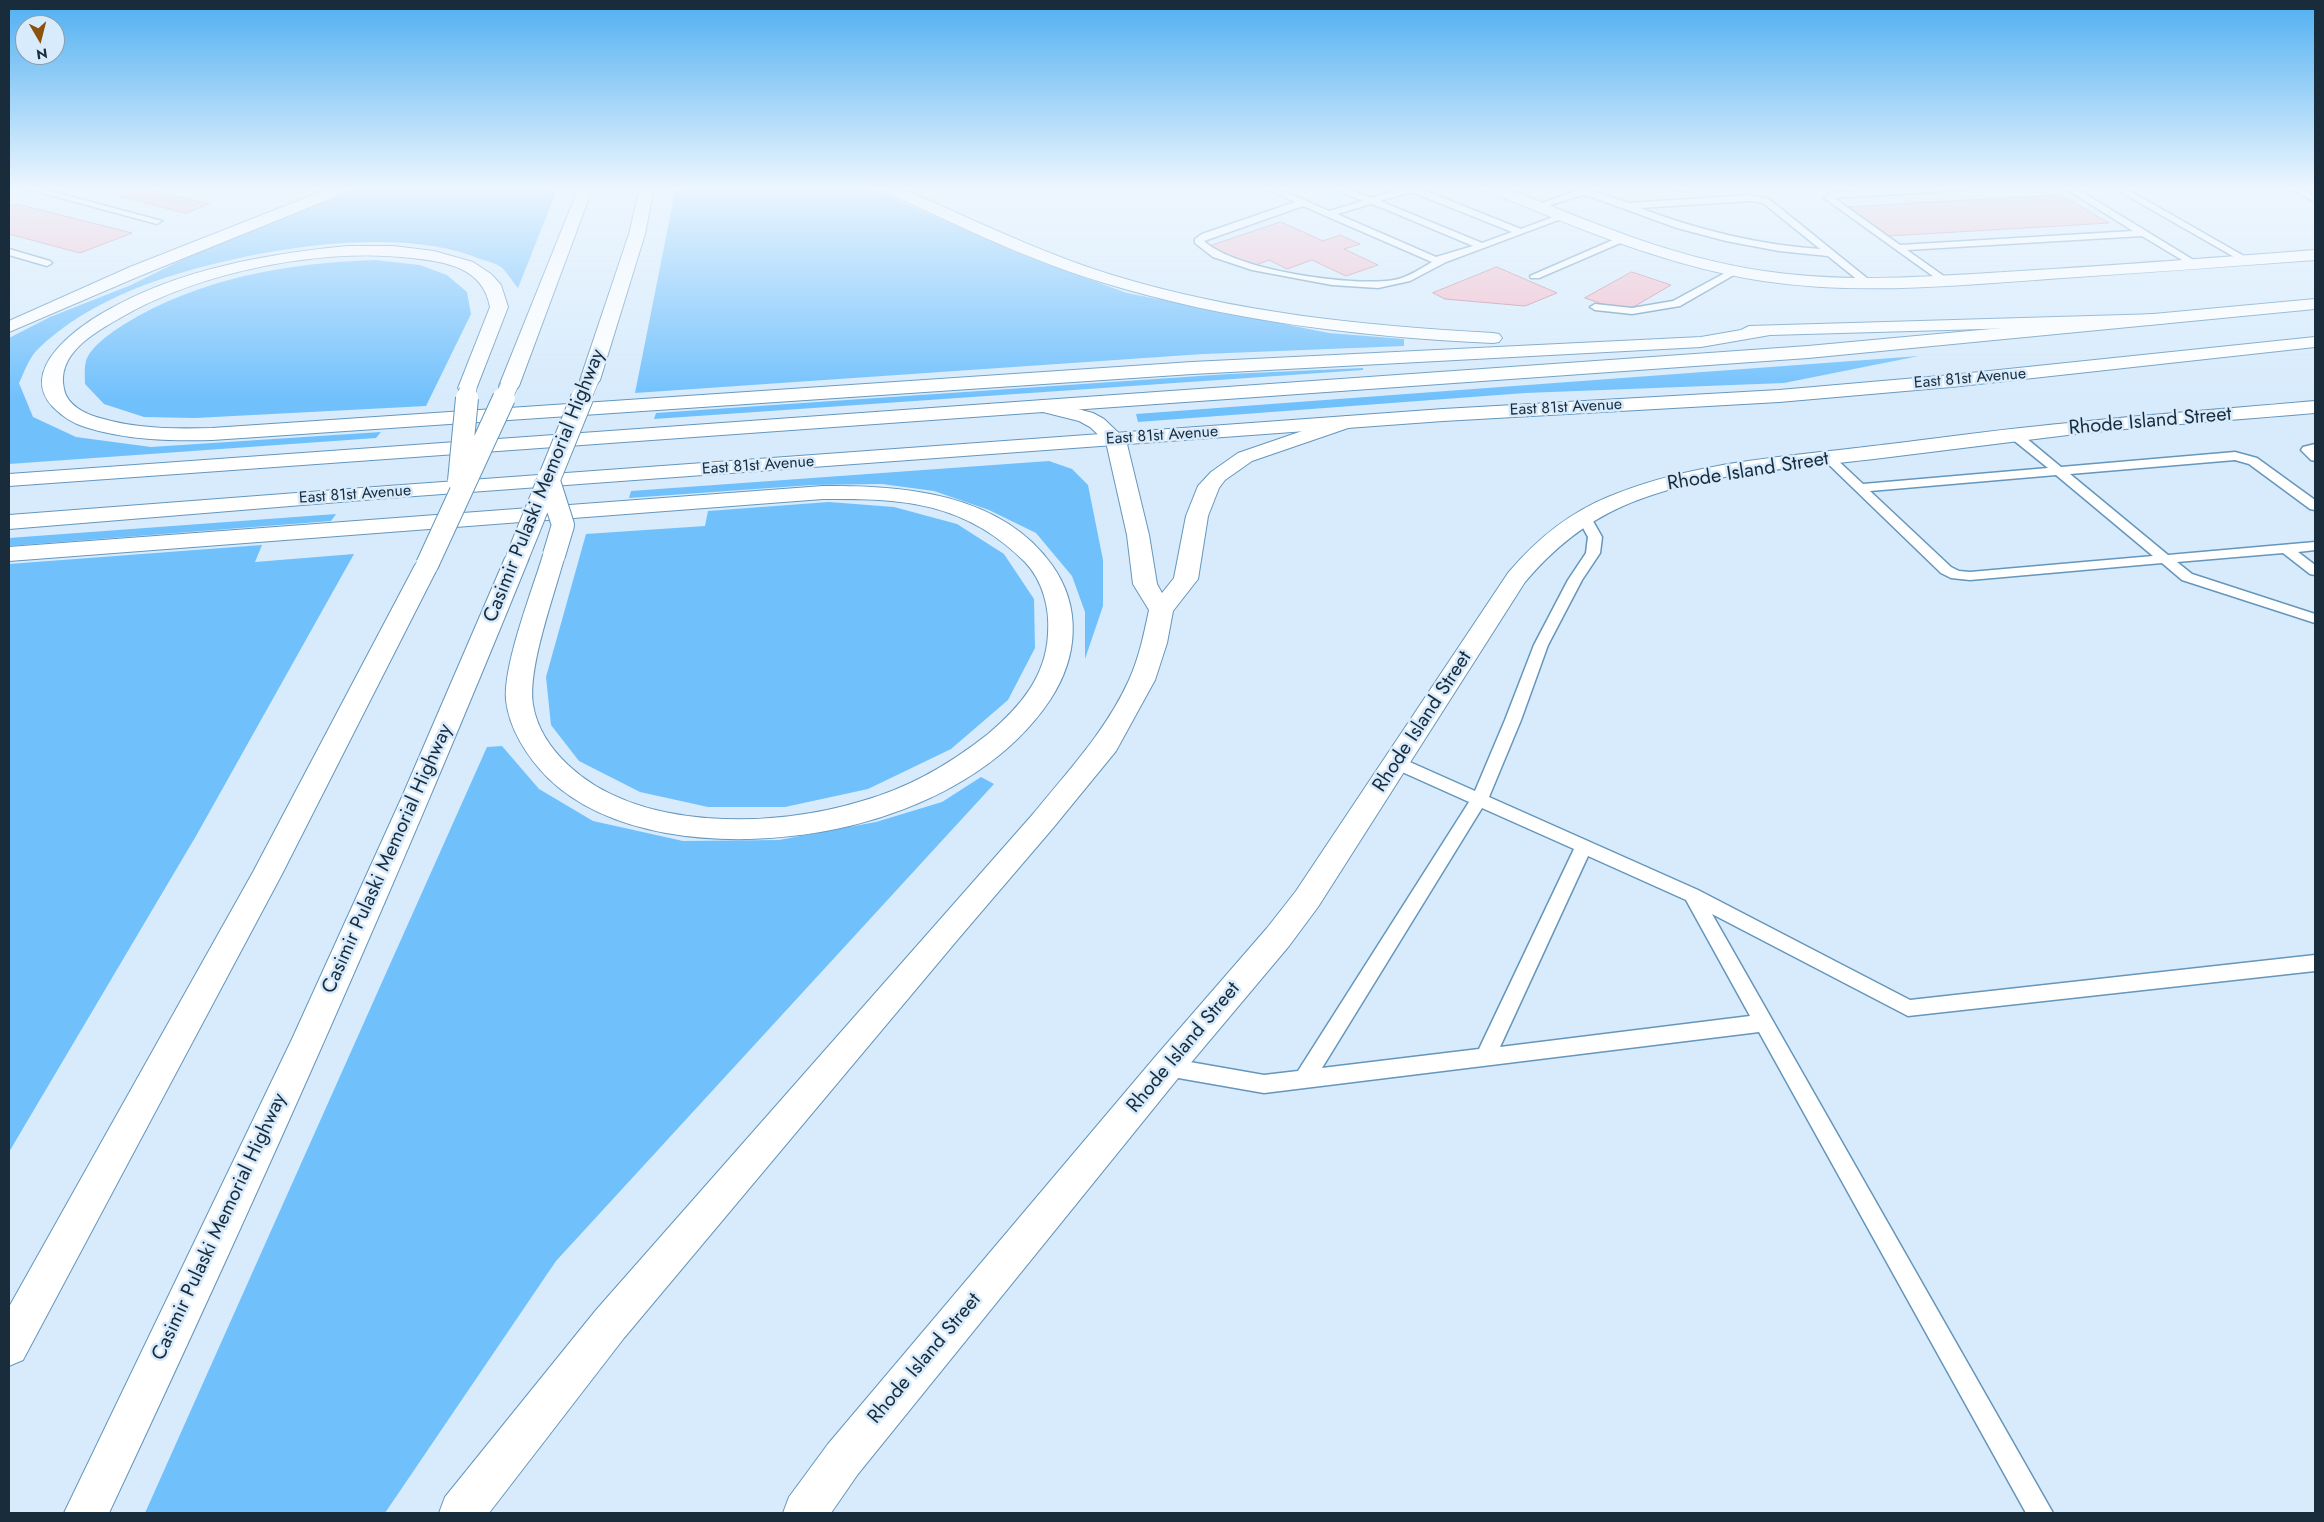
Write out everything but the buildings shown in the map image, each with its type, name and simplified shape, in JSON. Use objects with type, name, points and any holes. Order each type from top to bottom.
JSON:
[{"type":"main road","points":[[9,327],[169,258]]},
{"type":"main road","points":[[295,258],[252,265],[201,278],[126,308],[79,337],[62,354],[53,371],[51,388],[57,400],[68,410],[100,426],[173,434],[212,434],[1192,368],[1702,342],[1766,331]]},
{"type":"main road","points":[[444,258],[481,274],[493,283],[498,293],[499,306],[468,388],[456,505]]},
{"type":"main road","points":[[9,1346],[266,876],[427,565],[509,386],[561,258]]},
{"type":"main road","name":"Casimir Pulaski Memorial Highway","points":[[86,1513],[236,1195],[439,746],[590,380],[629,258]]},
{"type":"main road","points":[[1050,258],[1105,278],[1150,291],[1246,312],[1411,334],[1491,338],[1605,338],[1849,326],[2159,319]]},
{"type":"main road","points":[[1685,258],[1763,276],[1868,283],[1944,281],[2273,258]]},
{"type":"main road","points":[[9,316],[136,271]]},
{"type":"main road","name":"East 81st Avenue","points":[[9,480],[1817,351],[1971,338],[2315,304]]},
{"type":"main road","name":"East 81st Avenue","points":[[9,522],[1347,422],[1788,395],[1960,380],[2315,342]]},
{"type":"main road","points":[[1043,406],[1086,417],[1097,423],[1116,440],[1138,535],[1145,584],[1161,610]]},
{"type":"main road","name":"Rhode Island Street","points":[[804,1513],[843,1459],[1167,1067],[1278,937],[1307,899],[1529,561],[1562,531],[1584,518],[1637,493],[1700,475],[2016,436],[2315,407]]},
{"type":"main road","points":[[461,1513],[610,1324],[1091,764],[1118,725],[1142,680],[1155,643],[1161,610],[1186,579],[1191,543],[1200,505],[1209,486],[1218,476],[1245,457],[1263,449],[1347,422]]},
{"type":"main road","points":[[9,554],[770,495],[836,491],[908,495],[942,503],[975,515],[1008,532],[1028,550],[1046,571],[1056,594],[1060,615],[1062,644],[1054,669],[1041,696],[1019,721],[955,773],[911,794],[867,810],[815,823],[759,828],[707,828],[650,820],[596,801],[560,776],[541,756],[524,721],[519,688],[529,642],[563,525],[548,478]]},
{"type":"lane","points":[[30,258],[47,263]]},
{"type":"lane","points":[[1224,258],[1247,266],[1299,276],[1378,286],[1396,283],[1448,258]]},
{"type":"lane","points":[[1428,258],[1443,260]]},
{"type":"lane","points":[[1535,276],[1578,258]]},
{"type":"lane","points":[[1837,258],[1868,283]]},
{"type":"lane","points":[[1912,258],[1944,281]]},
{"type":"lane","points":[[2185,258],[2195,264]]},
{"type":"lane","points":[[2242,258],[2246,260]]},
{"type":"lane","points":[[1595,307],[1632,311],[1676,304],[1736,270]]},
{"type":"lane","points":[[2016,436],[2187,576],[2315,619]]},
{"type":"lane","points":[[2315,448],[2307,450],[2315,457]]},
{"type":"lane","points":[[1860,488],[2235,456],[2253,461],[2315,506]]},
{"type":"lane","points":[[1828,458],[1946,570],[1956,575],[1970,576],[2315,546]]},
{"type":"lane","points":[[1304,1079],[1479,800],[1513,720],[1541,645],[1575,580],[1593,553],[1595,537],[1584,518]]},
{"type":"lane","points":[[2285,548],[2315,571]]},
{"type":"lane","points":[[1397,763],[1692,895],[1908,1008],[2315,963]]},
{"type":"lane","points":[[1485,1057],[1584,846]]},
{"type":"lane","points":[[1692,895],[2040,1513]]},
{"type":"lane","points":[[1167,1067],[1264,1084],[1765,1023]]},
{"type":"shaded area","points":[[186,258],[240,258],[169,277],[132,290],[94,308],[58,332],[34,353],[19,383],[33,417],[76,437],[151,447],[381,432],[376,438],[9,464],[9,338],[50,317],[131,285]]},
{"type":"shaded area","points":[[478,258],[530,258],[518,288],[501,267]]},
{"type":"shaded area","points":[[662,258],[1030,258],[1127,293],[1329,333],[1404,339],[1404,346],[1203,354],[635,393]]},
{"type":"shaded area","points":[[375,260],[420,265],[447,275],[467,292],[471,314],[426,406],[195,418],[144,417],[104,404],[85,384],[86,361],[92,350],[102,340],[123,325],[182,295],[244,276],[277,269]]},
{"type":"shaded area","points":[[1919,356],[1784,383],[1525,393],[1138,422],[1136,414]]},
{"type":"shaded area","points":[[1363,368],[1363,370],[654,419],[656,413],[1229,374]]},
{"type":"shaded area","points":[[1049,461],[1072,469],[1088,485],[1103,560],[1103,606],[1085,659],[1085,612],[1072,576],[1036,533],[989,510],[934,491],[882,484],[812,485],[629,498],[631,491]]},
{"type":"shaded area","points":[[829,502],[894,507],[957,524],[1004,554],[1034,599],[1035,648],[1008,700],[951,749],[868,789],[785,807],[708,807],[640,792],[579,761],[551,725],[546,677],[586,534],[705,526],[708,511]]},
{"type":"shaded area","points":[[336,514],[331,521],[9,546],[9,538]]},
{"type":"shaded area","points":[[262,545],[255,562],[354,554],[196,836],[9,1152],[9,564]]},
{"type":"shaded area","points":[[502,746],[539,789],[593,821],[683,841],[779,840],[876,822],[942,802],[981,777],[994,784],[556,1261],[385,1513],[145,1513],[487,747]]}]
